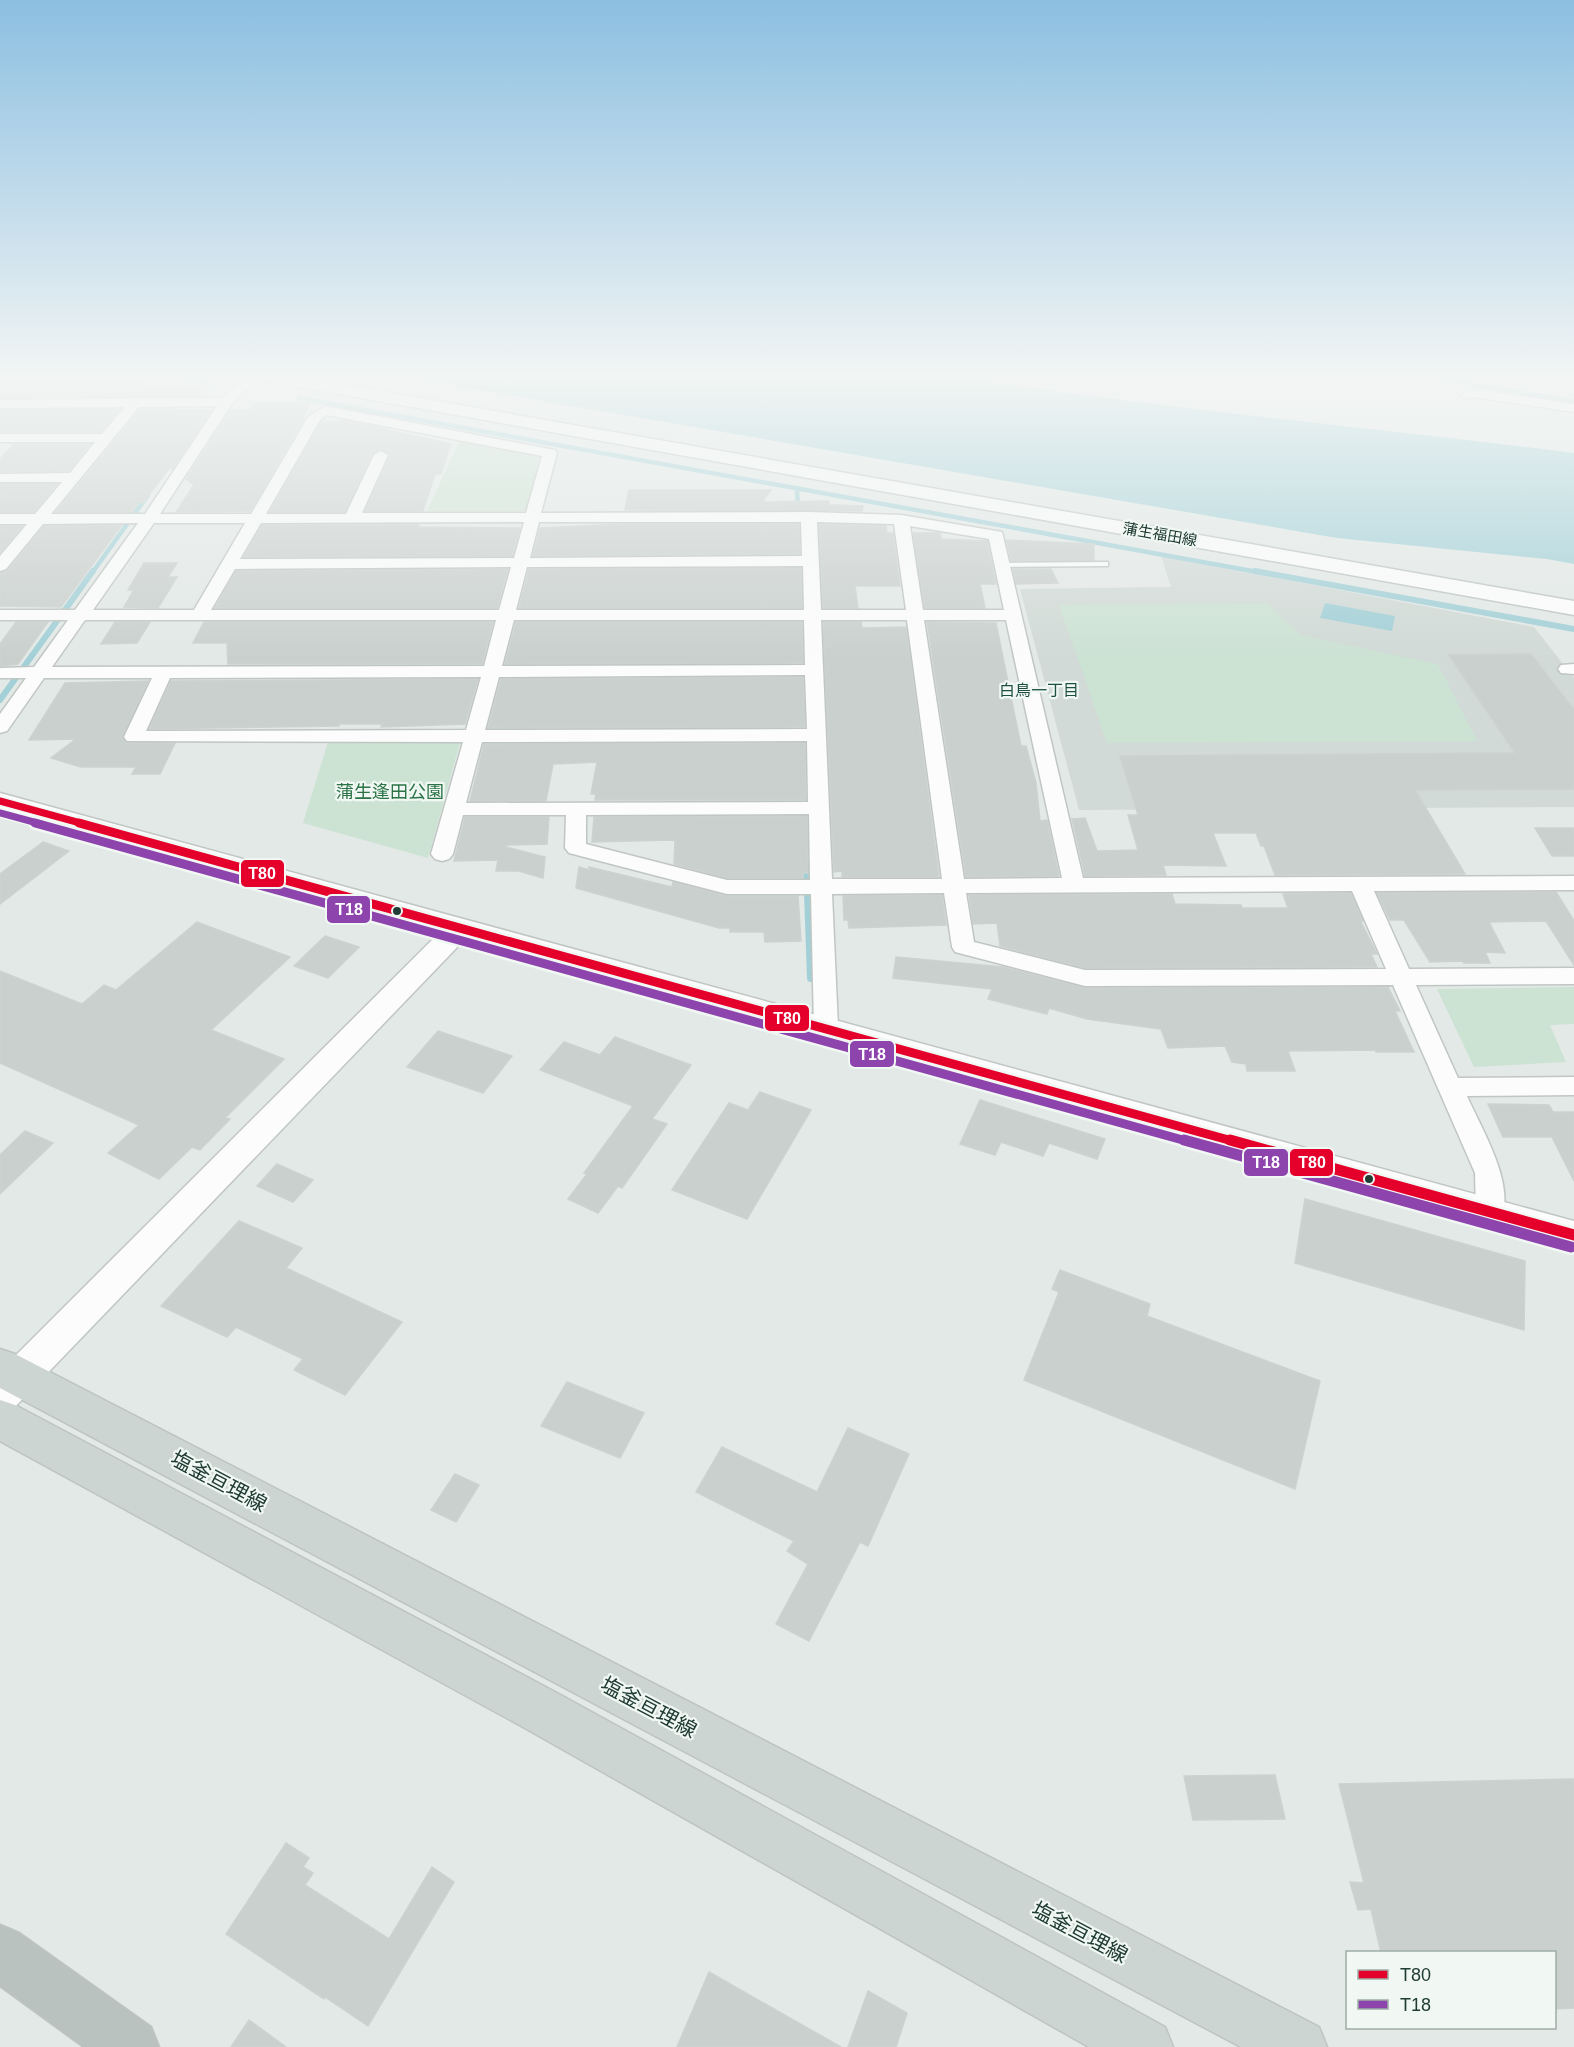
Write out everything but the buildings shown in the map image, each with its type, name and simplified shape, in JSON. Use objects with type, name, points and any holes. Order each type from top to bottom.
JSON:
[{"type":"highway","points":[[0,1952],[131,2047]]},
{"type":"main road","name":"蒲生福田線","points":[[790,469],[1574,608]]},
{"type":"main road","points":[[5,1390],[540,1710],[1145,2047]]},
{"type":"main road","name":"塩釜亘理線","points":[[5,1390],[1299,2047]]},
{"type":"street","points":[[0,566],[80,469]]},
{"type":"street","points":[[0,728],[19,673],[67,616],[175,469]]},
{"type":"street","points":[[199,616],[285,469]]},
{"type":"street","points":[[352,518],[375,469]]},
{"type":"street","points":[[442,854],[546,469]]},
{"type":"street","points":[[0,478],[73,477]]},
{"type":"street","points":[[0,519],[802,518],[901,520],[996,535],[1074,885]]},
{"type":"street","points":[[802,518],[813,886],[826,1027]]},
{"type":"street","points":[[901,520],[963,947],[1086,978],[1574,976]]},
{"type":"street","points":[[230,564],[803,561]]},
{"type":"street","points":[[0,615],[1014,615]]},
{"type":"street","points":[[19,673],[807,670]]},
{"type":"street","points":[[164,672],[134,737],[808,735]]},
{"type":"street","points":[[0,801],[1574,1235]]},
{"type":"street","points":[[454,808],[810,808]]},
{"type":"street","points":[[576,808],[576,848],[727,887],[1574,883]]},
{"type":"street","points":[[1360,884],[1488,1173],[1490,1212]]},
{"type":"street","points":[[5,1390],[461,927]]},
{"type":"street","points":[[1450,1087],[1574,1086]]},
{"type":"lane","points":[[1002,565],[1105,564]]},
{"type":"shaded area","points":[[1161,556],[1534,627],[1574,678],[1574,807],[1079,810],[1020,589],[1171,587]]},
{"type":"green space","points":[[447,469],[536,469],[528,511],[427,511]]},
{"type":"green space","points":[[1268,604],[1300,635],[1438,664],[1477,741],[1107,743],[1059,605]]},
{"type":"green space","name":"蒲生逢田公園","points":[[329,739],[461,739],[428,858],[303,823]]},
{"type":"green space","points":[[1574,987],[1574,1024],[1550,1025],[1566,1062],[1474,1067],[1437,989]]},
{"type":"water","points":[[934,469],[1574,469],[1574,564],[1547,559],[1337,538]]},
{"type":"water","points":[[1325,603],[1395,616],[1392,631],[1320,618]]},
{"type":"waterway","points":[[688,469],[797,488]]},
{"type":"waterway","points":[[797,488],[1263,573]]},
{"type":"waterway","points":[[797,488],[798,511]]},
{"type":"waterway","points":[[92,573],[148,495]]},
{"type":"waterway","points":[[0,700],[93,571]]},
{"type":"waterway","points":[[1255,571],[1574,629]]},
{"type":"waterway","points":[[807,865],[811,978]]},
{"type":"transit line","name":"T80","points":[[0,801],[1574,1235]]},
{"type":"transit line","name":"T18","points":[[0,813],[1571,1247]]},
{"type":"district","name":"白鳥一丁目","points":[[1039,690]]}]
